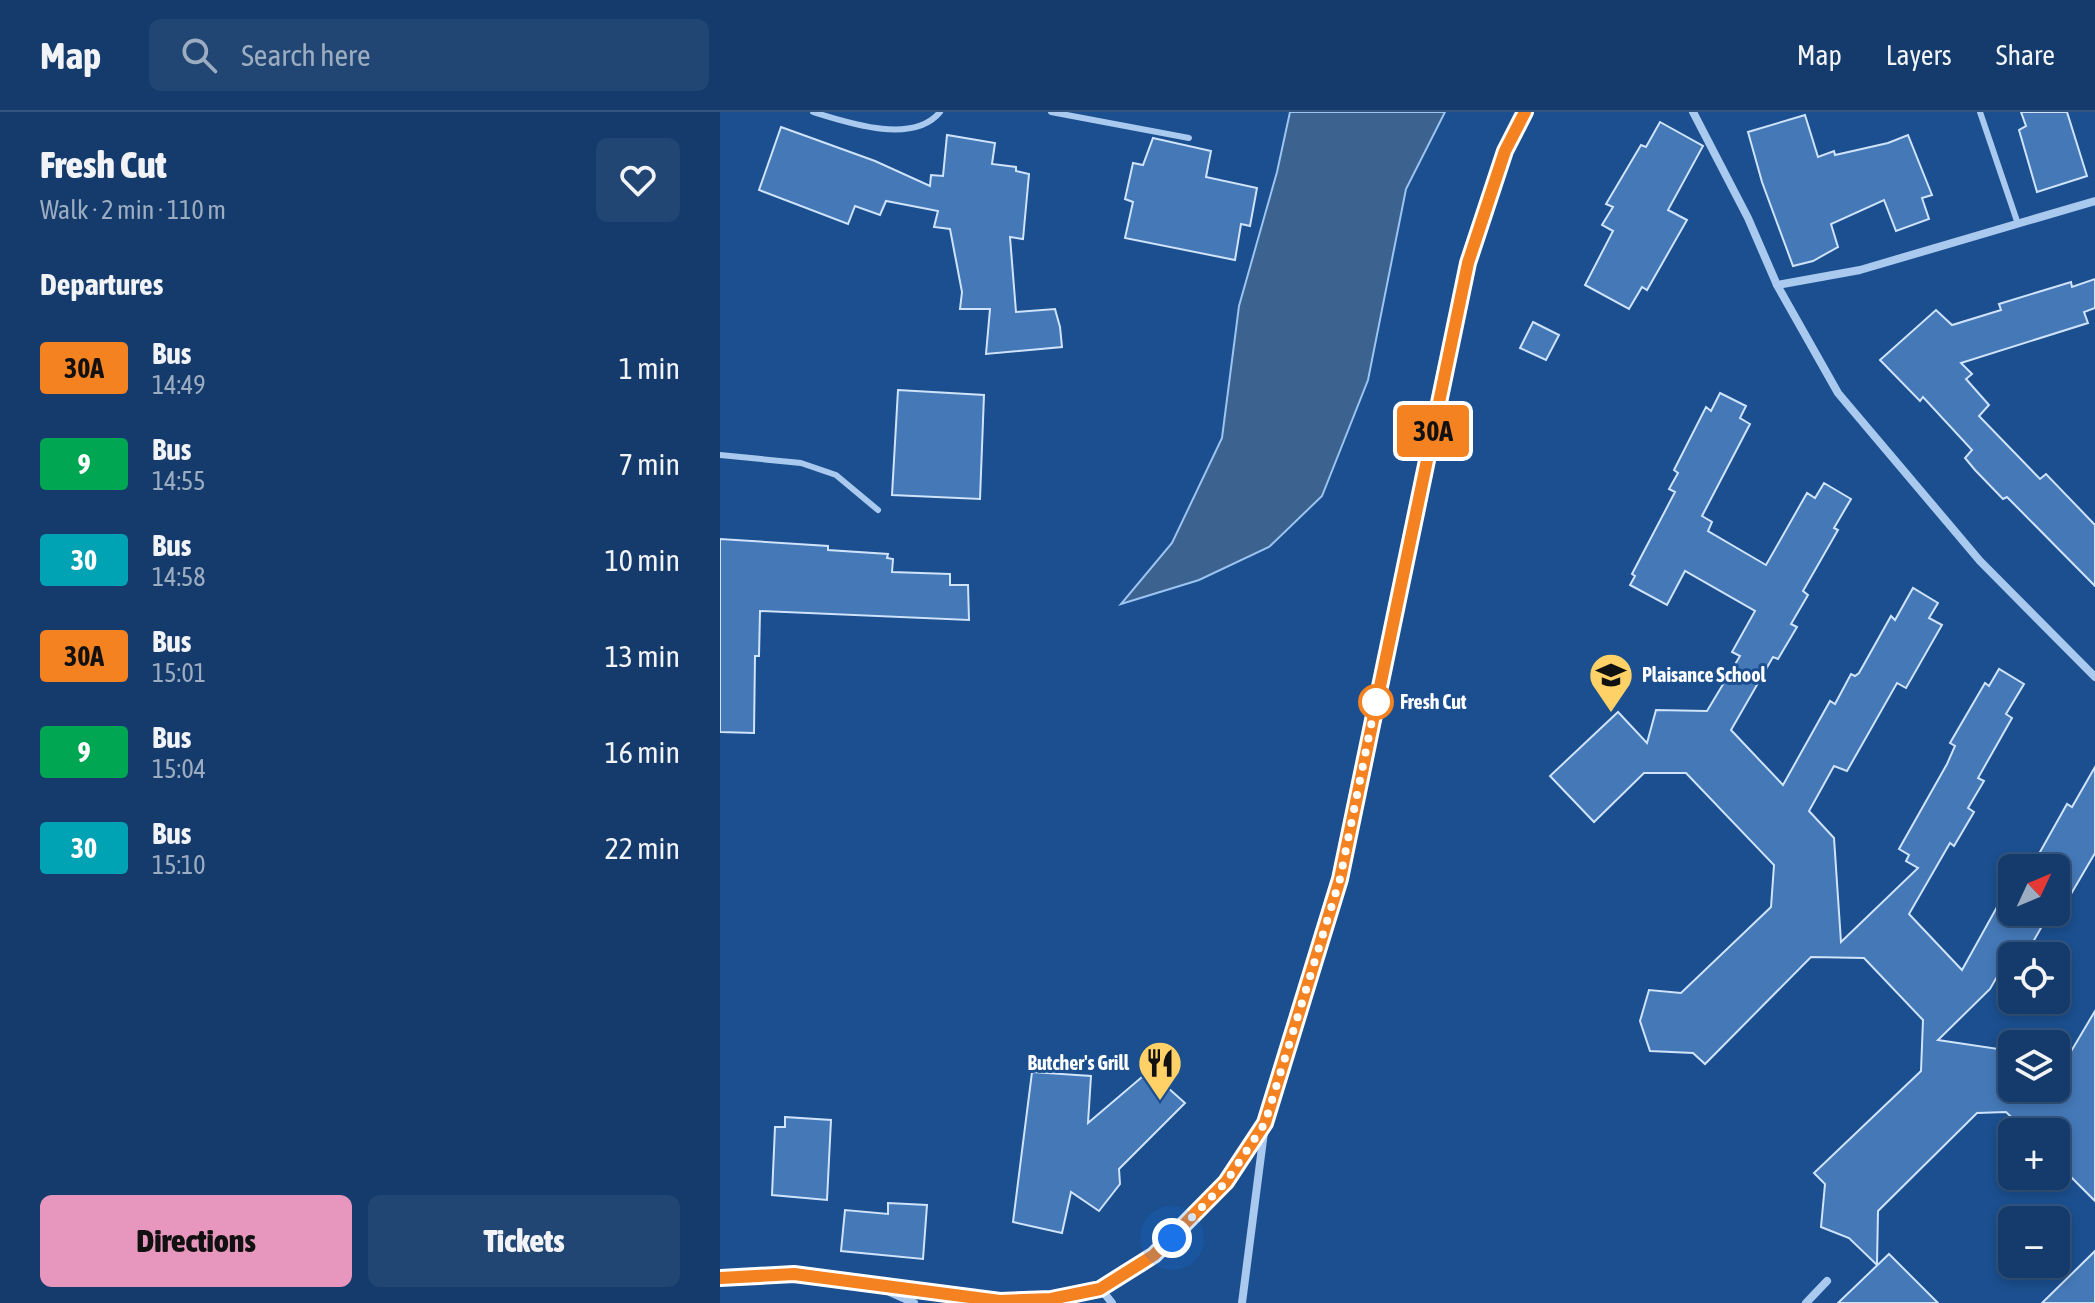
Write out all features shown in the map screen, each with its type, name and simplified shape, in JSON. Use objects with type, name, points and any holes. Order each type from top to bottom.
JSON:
[{"type":"main road","points":[[720,1278],[794,1274],[1000,1301],[1051,1299],[1100,1289],[1154,1255],[1226,1182],[1265,1123],[1340,879],[1468,263],[1505,151],[1525,112]]},
{"type":"street","points":[[1693,112],[1748,218],[1777,285],[1838,393],[1980,561],[2095,677]]},
{"type":"street","points":[[1777,285],[1860,270],[2095,201]]},
{"type":"street","points":[[1242,1303],[1265,1123]]},
{"type":"street","points":[[1806,1303],[1827,1281]]},
{"type":"street","points":[[878,1287],[914,1303]]},
{"type":"street","points":[[1100,1289],[1112,1303]]},
{"type":"lane","points":[[813,112],[852,124],[897,130],[932,122],[940,112]]},
{"type":"lane","points":[[1051,112],[1189,138]]},
{"type":"lane","points":[[1980,112],[2018,224]]},
{"type":"lane","points":[[720,455],[801,463],[836,475],[878,510]]},
{"type":"water","points":[[1290,112],[1445,112],[1406,189],[1368,380],[1322,496],[1269,547],[1199,580],[1121,604],[1172,543],[1222,438],[1239,306],[1277,172]]},
{"type":"building","points":[[2021,112],[2067,112],[2087,176],[2037,192],[2019,130],[2026,126]]},
{"type":"building","points":[[1805,115],[1818,157],[1834,151],[1835,155],[1888,143],[1908,135],[1932,195],[1922,198],[1929,219],[1896,231],[1884,200],[1831,224],[1838,247],[1813,261],[1793,266],[1762,182],[1748,132]]},
{"type":"building","points":[[1660,122],[1703,146],[1668,210],[1687,220],[1647,290],[1642,287],[1629,309],[1585,285],[1613,231],[1602,225],[1613,207],[1606,204],[1641,145],[1646,147]]},
{"type":"building","points":[[781,127],[875,161],[930,186],[931,175],[943,176],[947,135],[995,143],[992,164],[1016,167],[1016,171],[1029,174],[1023,239],[1010,237],[1016,312],[1055,309],[1062,347],[986,354],[990,309],[960,309],[962,292],[950,229],[934,227],[938,211],[886,201],[880,215],[855,206],[848,224],[759,190]]},
{"type":"building","points":[[1153,138],[1211,151],[1206,177],[1257,188],[1250,226],[1241,224],[1235,260],[1125,238],[1133,202],[1125,199],[1133,163],[1143,165]]},
{"type":"building","points":[[2095,279],[2095,308],[2084,312],[2088,323],[1961,363],[1972,374],[1966,379],[1989,405],[1979,416],[2040,479],[2046,474],[2095,525],[2095,586],[2007,497],[2003,499],[1975,470],[1965,458],[1972,450],[1923,397],[1920,401],[1880,360],[1936,310],[1952,325],[2001,310],[1999,304],[2071,282],[2072,287]]},
{"type":"building","points":[[1533,322],[1559,335],[1546,360],[1520,348]]},
{"type":"building","points":[[898,390],[984,395],[980,499],[892,495]]},
{"type":"building","points":[[1720,393],[1746,406],[1740,418],[1750,424],[1702,516],[1712,522],[1708,531],[1766,565],[1807,493],[1815,498],[1824,483],[1851,499],[1834,528],[1838,530],[1803,591],[1808,595],[1791,624],[1797,627],[1778,659],[1773,657],[1731,730],[1783,785],[1830,701],[1835,704],[1851,674],[1855,676],[1859,673],[1891,616],[1895,620],[1913,588],[1938,603],[1929,618],[1942,625],[1906,688],[1897,683],[1847,771],[1834,766],[1809,811],[1834,838],[1841,942],[1918,868],[1906,861],[1909,855],[1899,849],[1947,764],[1955,746],[1950,743],[1985,683],[1989,686],[1999,669],[2024,684],[2006,714],[2012,718],[1978,778],[1984,781],[1968,808],[1974,812],[1954,846],[1950,843],[1909,914],[1962,970],[1998,905],[1998,926],[2042,926],[2033,942],[1998,942],[1998,975],[1990,989],[1938,1040],[1998,1049],[1998,1102],[2070,1102],[2070,1053],[2095,1011],[2095,1201],[2070,1176],[2070,1118],[2012,1118],[2006,1112],[1977,1113],[1878,1211],[1877,1265],[1849,1238],[1821,1227],[1825,1184],[1814,1173],[1921,1071],[1923,1020],[1864,958],[1811,957],[1705,1064],[1693,1053],[1650,1051],[1640,1021],[1649,990],[1681,993],[1771,907],[1774,865],[1686,773],[1644,773],[1594,822],[1550,776],[1618,712],[1647,743],[1656,710],[1707,711],[1740,656],[1732,652],[1755,611],[1685,571],[1667,605],[1630,585],[1635,576],[1632,574],[1675,492],[1669,489],[1678,473],[1674,470],[1706,407],[1711,411]]},
{"type":"building","points":[[720,539],[828,546],[828,550],[888,554],[887,558],[893,559],[892,572],[950,574],[950,585],[968,585],[969,620],[760,611],[759,656],[755,656],[754,733],[720,732]]},
{"type":"building","points":[[2095,767],[2095,853],[2070,896],[2070,854],[2039,854],[2067,804],[2072,807]]},
{"type":"building","points":[[1149,1071],[1185,1103],[1119,1169],[1120,1184],[1099,1211],[1071,1192],[1062,1233],[1013,1222],[1032,1072],[1091,1076],[1088,1123]]},
{"type":"building","points":[[785,1117],[831,1120],[827,1200],[772,1195],[775,1127],[785,1127]]},
{"type":"building","points":[[888,1203],[927,1205],[923,1259],[841,1251],[845,1210],[888,1214]]},
{"type":"building","points":[[2095,1251],[2095,1303],[2042,1303],[2070,1278]]},
{"type":"building","points":[[1889,1254],[1938,1303],[1838,1303]]},
{"type":"bus line","name":"30A","points":[[720,1278],[794,1274],[1000,1301],[1051,1299],[1100,1289],[1154,1255],[1226,1182],[1265,1123],[1340,879],[1468,263],[1505,151],[1525,112]]},
{"type":"place","name":"Fresh Cut","points":[[1376,702]]},
{"type":"place","name":"Plaisance School","points":[[1611,714]]},
{"type":"place","name":"Butcher's Grill","points":[[1160,1102]]},
{"type":"route","points":[[1172,1238],[1226,1182],[1265,1123],[1340,879],[1377,696],[1376,702]]}]
